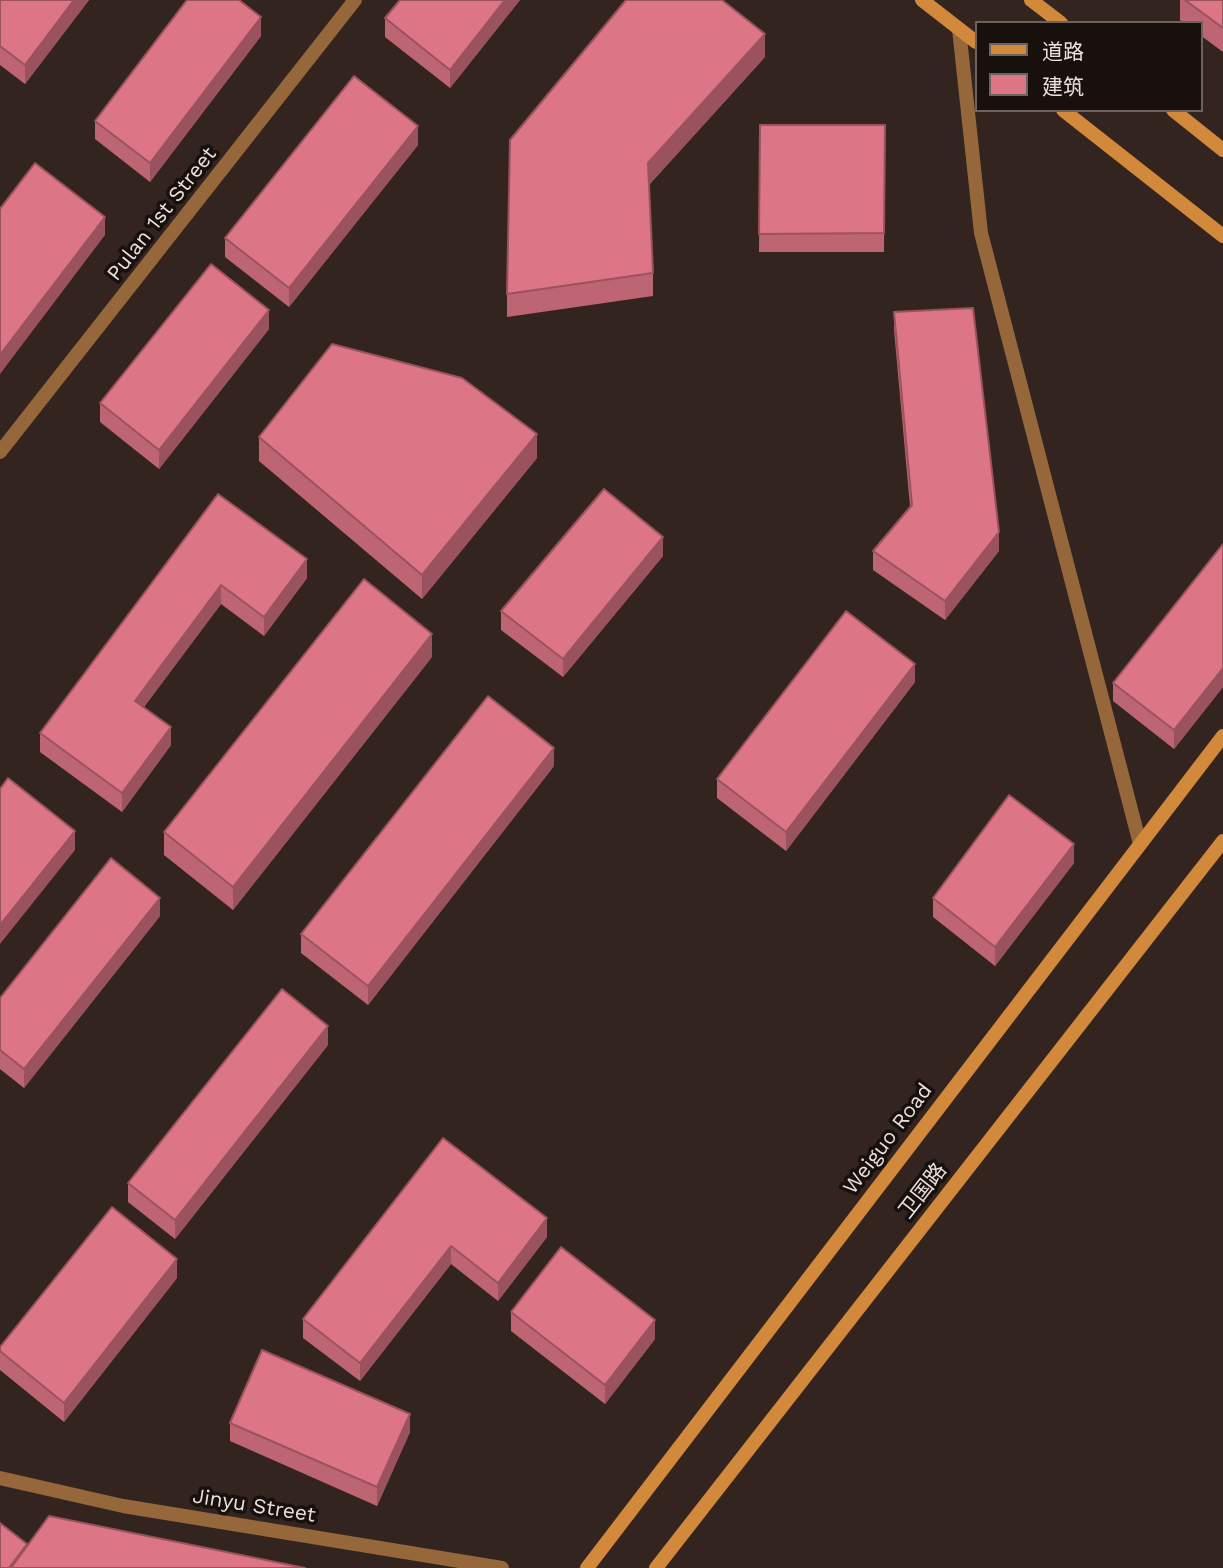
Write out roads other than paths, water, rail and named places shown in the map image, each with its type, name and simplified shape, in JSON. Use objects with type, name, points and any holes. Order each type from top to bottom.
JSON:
[{"type":"main road","points":[[922,0],[974,40]]},
{"type":"main road","points":[[1031,0],[1058,21]]},
{"type":"main road","points":[[1066,112],[1223,236]]},
{"type":"main road","points":[[1176,112],[1223,150]]},
{"type":"main road","name":"Weiguo Road","points":[[587,1568],[1223,736]]},
{"type":"main road","name":"卫国路","points":[[656,1568],[1223,841]]},
{"type":"street","name":"Pulan 1st Street","points":[[0,452],[355,0]]},
{"type":"street","points":[[959,29],[981,233],[1140,844]]},
{"type":"street","name":"Jinyu Street","points":[[0,1478],[123,1506],[502,1568]]}]
